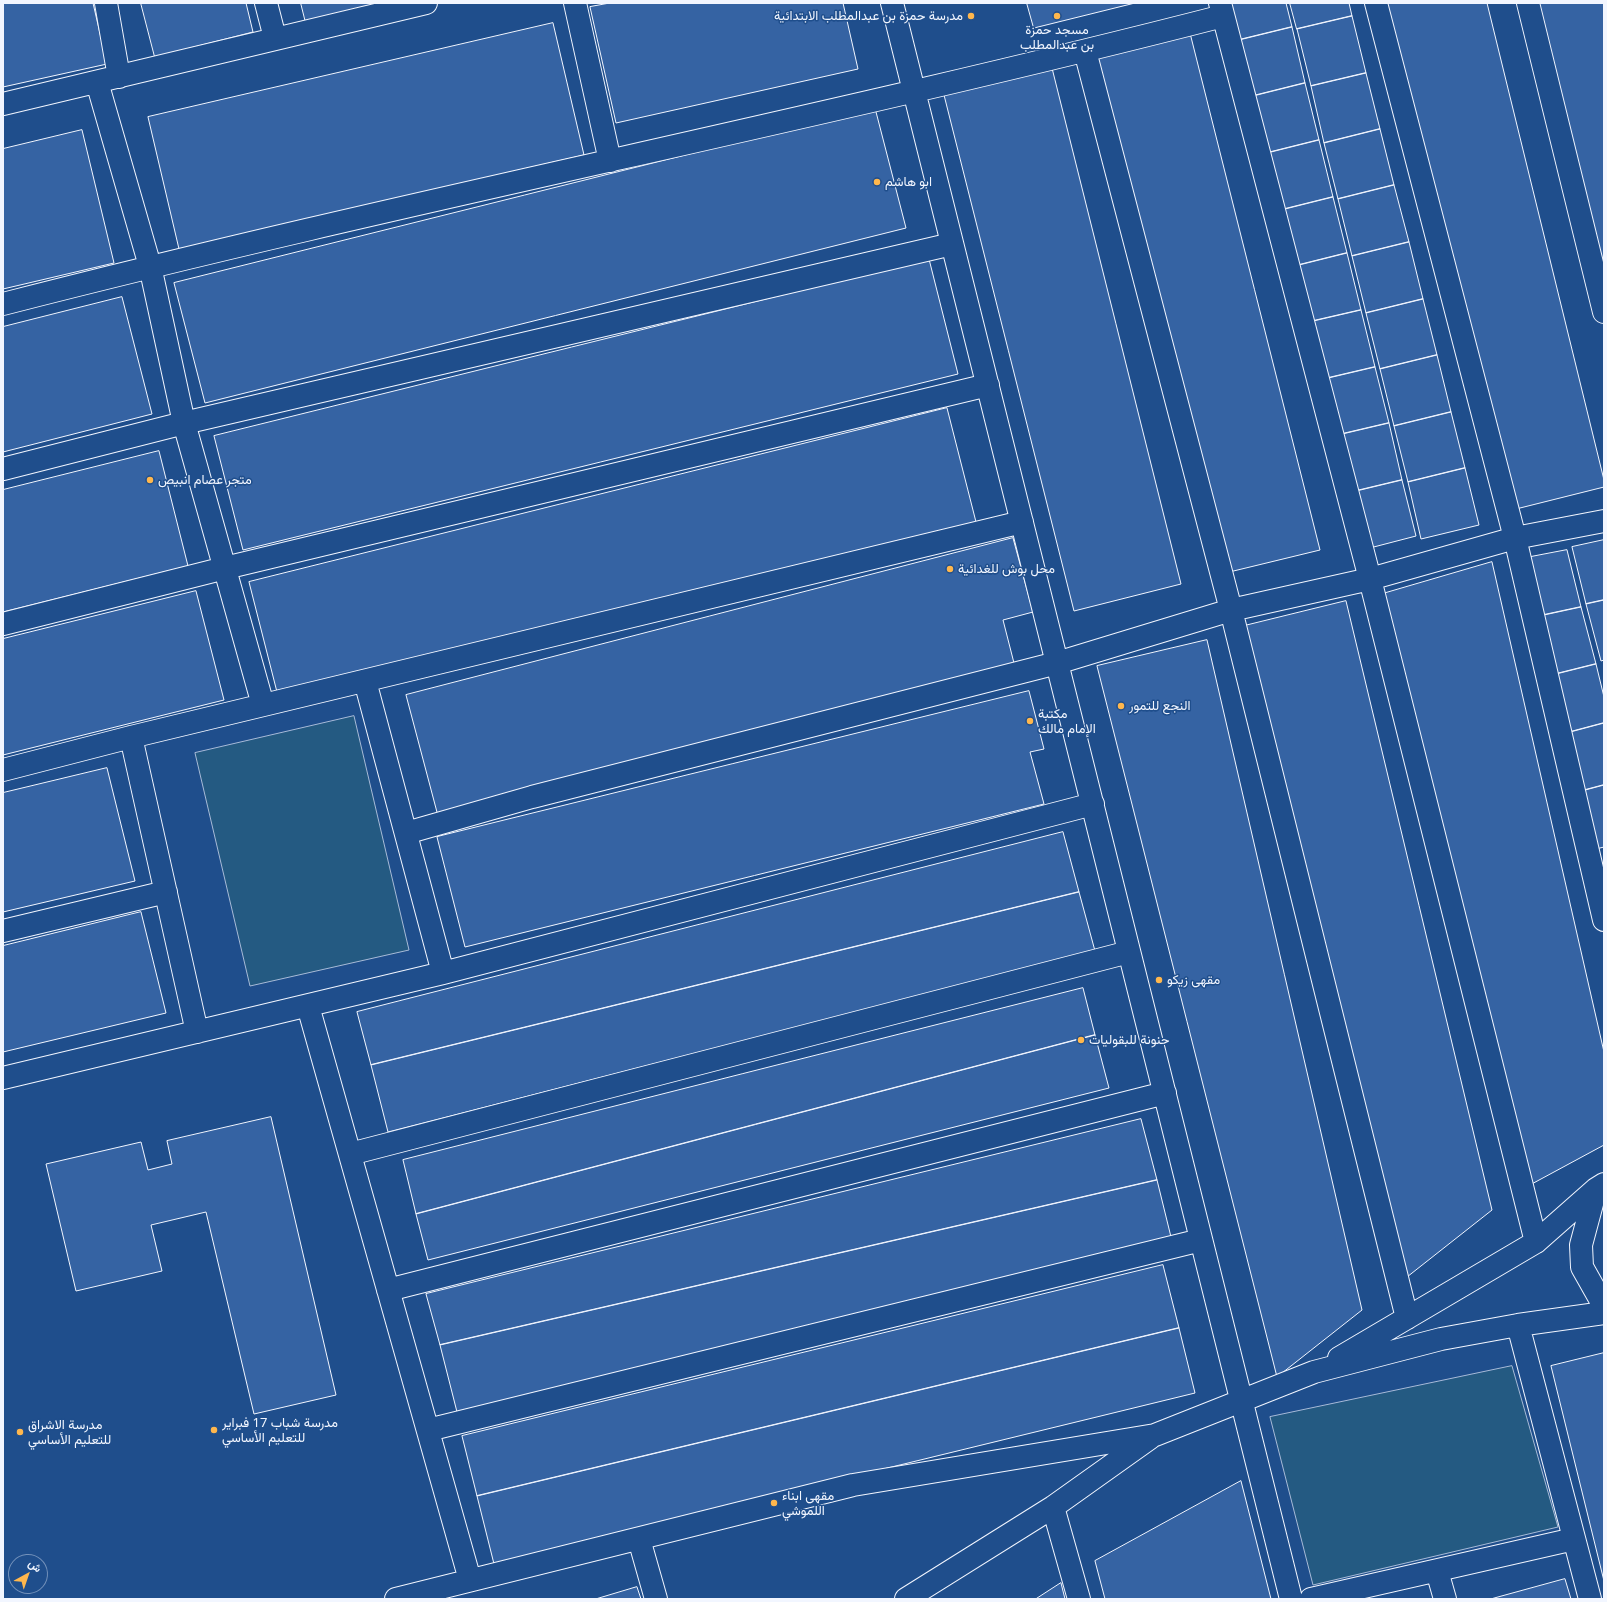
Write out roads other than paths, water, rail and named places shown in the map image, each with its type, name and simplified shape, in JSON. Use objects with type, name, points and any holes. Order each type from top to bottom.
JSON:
[{"type":"street","points":[[106,3],[119,76]]},
{"type":"street","points":[[266,3],[275,38]]},
{"type":"street","points":[[3,104],[426,3]]},
{"type":"street","points":[[575,3],[610,161]]},
{"type":"street","points":[[892,3],[1291,1599]]},
{"type":"street","points":[[1376,3],[1515,538],[1604,920]]},
{"type":"street","points":[[1528,3],[1604,312]]},
{"type":"street","points":[[3,304],[150,266],[1085,51],[1221,10],[1370,579],[1536,1242]]},
{"type":"street","points":[[1085,51],[1231,610],[1407,1318]]},
{"type":"street","points":[[97,82],[150,266],[184,423],[263,705]]},
{"type":"street","points":[[3,469],[184,423],[952,244]]},
{"type":"street","points":[[3,624],[225,568],[988,385]]},
{"type":"street","points":[[406,833],[532,797],[1057,663],[1231,610],[1370,579],[1515,538],[1604,521]]},
{"type":"street","points":[[3,770],[131,736],[1022,522]]},
{"type":"street","points":[[365,681],[443,973]]},
{"type":"street","points":[[131,736],[197,1032]]},
{"type":"street","points":[[3,1078],[443,973],[1093,804]]},
{"type":"street","points":[[3,931],[166,892]]},
{"type":"street","points":[[350,1154],[1129,952]]},
{"type":"street","points":[[308,1006],[470,1580]]},
{"type":"street","points":[[388,1290],[1165,1093]]},
{"type":"street","points":[[1314,1372],[1536,1242],[1600,1186]]},
{"type":"street","points":[[1600,1186],[1581,1245],[1582,1267],[1604,1306]]},
{"type":"street","points":[[428,1430],[1202,1240]]},
{"type":"street","points":[[396,1599],[436,1594],[470,1580],[853,1485],[1155,1435],[1314,1372],[1441,1339],[1518,1325],[1604,1314]]},
{"type":"street","points":[[1518,1325],[1590,1599]]},
{"type":"street","points":[[910,1598],[1053,1507],[1155,1435]]},
{"type":"street","points":[[1053,1507],[1079,1599]]},
{"type":"street","points":[[639,1539],[656,1599]]},
{"type":"street","points":[[1311,1599],[1574,1539]]},
{"type":"street","points":[[1438,1571],[1445,1599]]},
{"type":"place","name":"مدرسة حمزة بن عبدالمطلب الابتدائية","points":[[971,16]]},
{"type":"place","name":"مسجد حمزة بن عبدالمطلب","points":[[1057,16]]},
{"type":"place","name":"ابو هاشم","points":[[877,182]]},
{"type":"place","name":"متجر عصام انبيص","points":[[150,480]]},
{"type":"place","name":"محل بوش للغدائية","points":[[950,569]]},
{"type":"place","name":"النجع للتمور","points":[[1121,706]]},
{"type":"place","name":"مكتبة الإمام مالك","points":[[1030,721]]},
{"type":"place","name":"مقهى زيكو","points":[[1159,980]]},
{"type":"place","name":"حنونة للبقوليات","points":[[1081,1040]]},
{"type":"place","name":"مدرسة شباب 17 فبراير للتعليم الأساسي","points":[[214,1430]]},
{"type":"place","name":"مدرسة الاشراق للتعليم الأساسي","points":[[20,1432]]},
{"type":"place","name":"مقهى ابناء اللموشي","points":[[774,1503]]}]
